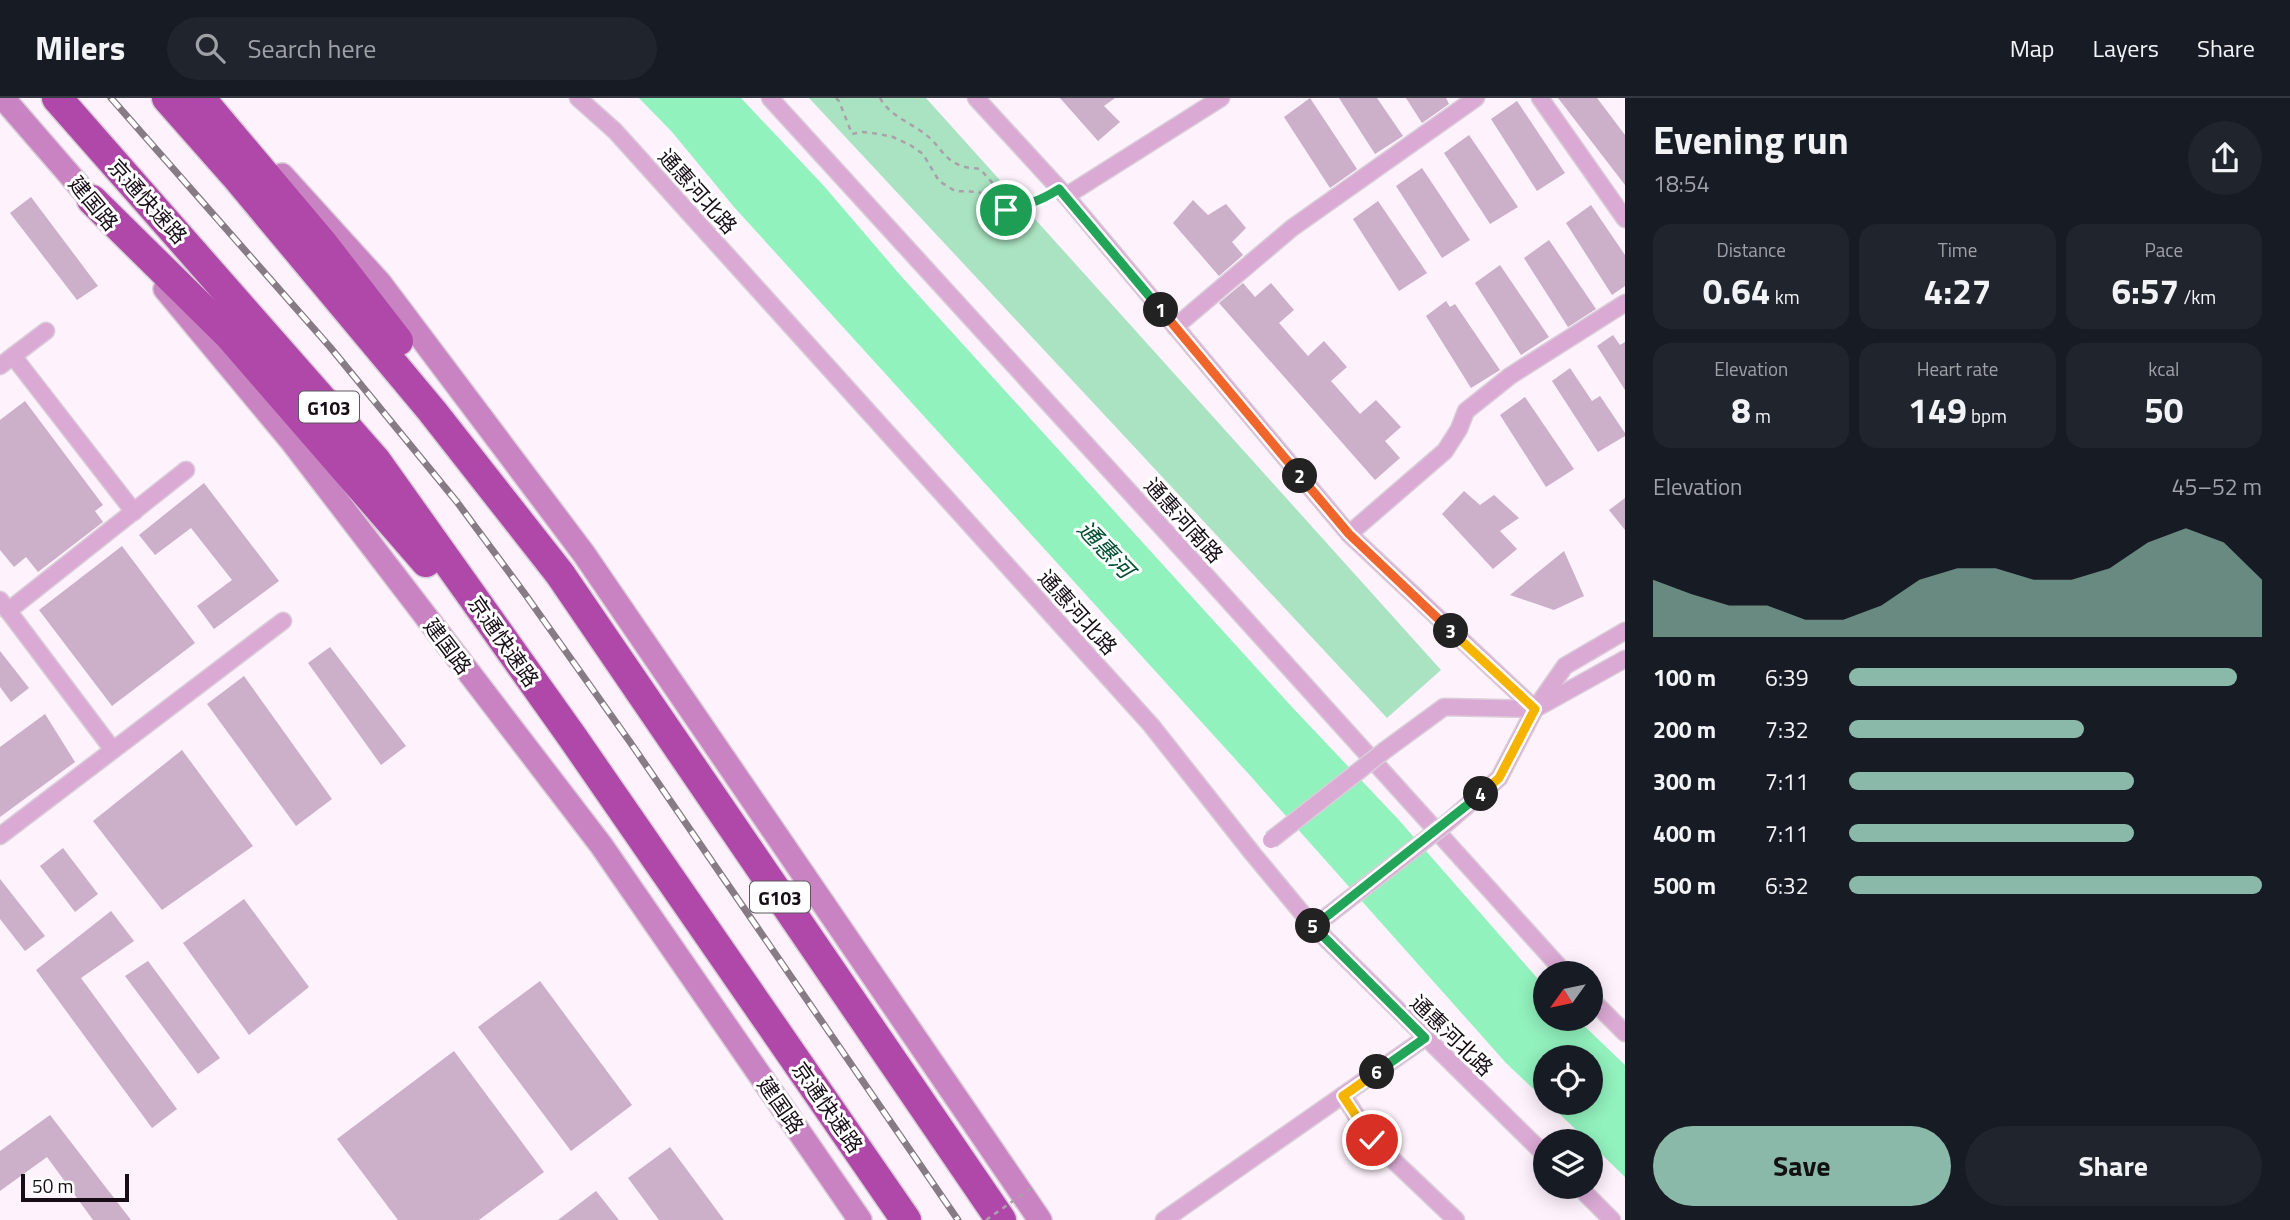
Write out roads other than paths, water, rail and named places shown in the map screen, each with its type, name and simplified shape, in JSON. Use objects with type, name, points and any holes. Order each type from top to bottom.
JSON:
[{"type":"highway","name":"京通快速路","points":[[57,98],[376,461],[573,738],[906,1220]]},
{"type":"highway","name":"G103","points":[[167,98],[235,175],[432,411],[560,573],[1001,1220]]},
{"type":"highway","points":[[200,98],[323,244],[457,417],[560,573]]},
{"type":"highway","points":[[92,200],[228,334],[378,505],[573,738]]},
{"type":"main road","name":"建国路","points":[[3,98],[92,200],[293,443],[593,834],[860,1220]]},
{"type":"main road","points":[[206,98],[298,192],[380,283],[584,554],[1040,1220]]},
{"type":"street","name":"通惠河北路","points":[[578,98],[615,131],[1151,724],[1253,854],[1319,921],[1425,1038],[1533,1143]]},
{"type":"street","name":"通惠河南路","points":[[770,98],[1554,961]]},
{"type":"street","points":[[976,98],[1063,192],[1349,534],[1535,709]]},
{"type":"street","points":[[1063,192],[1221,98]]},
{"type":"street","points":[[1175,327],[1292,228],[1476,98]]},
{"type":"street","points":[[1540,98],[1625,219]]},
{"type":"street","points":[[1349,534],[1446,451],[1460,429],[1466,411],[1510,376],[1625,303]]},
{"type":"street","points":[[46,331],[7,361],[134,512]]},
{"type":"street","points":[[113,750],[4,606],[134,512],[186,470]]},
{"type":"street","points":[[0,836],[283,621]]},
{"type":"street","points":[[1319,921],[1447,822],[1499,778],[1535,709],[1564,666],[1625,631]]},
{"type":"street","points":[[1253,854],[1444,707],[1535,709],[1625,659]]},
{"type":"street","points":[[1603,1011],[1625,1033]]},
{"type":"street","points":[[1164,1220],[1425,1038]]},
{"type":"street","points":[[1343,1096],[1372,1140],[1456,1220]]},
{"type":"street","points":[[1591,1199],[1612,1220]]},
{"type":"water","name":"通惠河","points":[[639,98],[741,98],[824,186],[901,276],[1291,706],[1398,819],[1533,973],[1533,1031],[1590,1031],[1625,1065],[1625,1177],[1603,1156],[1603,1129],[1575,1129],[1561,1115],[1603,1115],[1603,1045],[1533,1045],[1533,1089],[1506,1063],[1246,771],[734,207],[672,132]]},
{"type":"railway","points":[[111,98],[330,347],[457,502],[630,742],[958,1220]]}]
